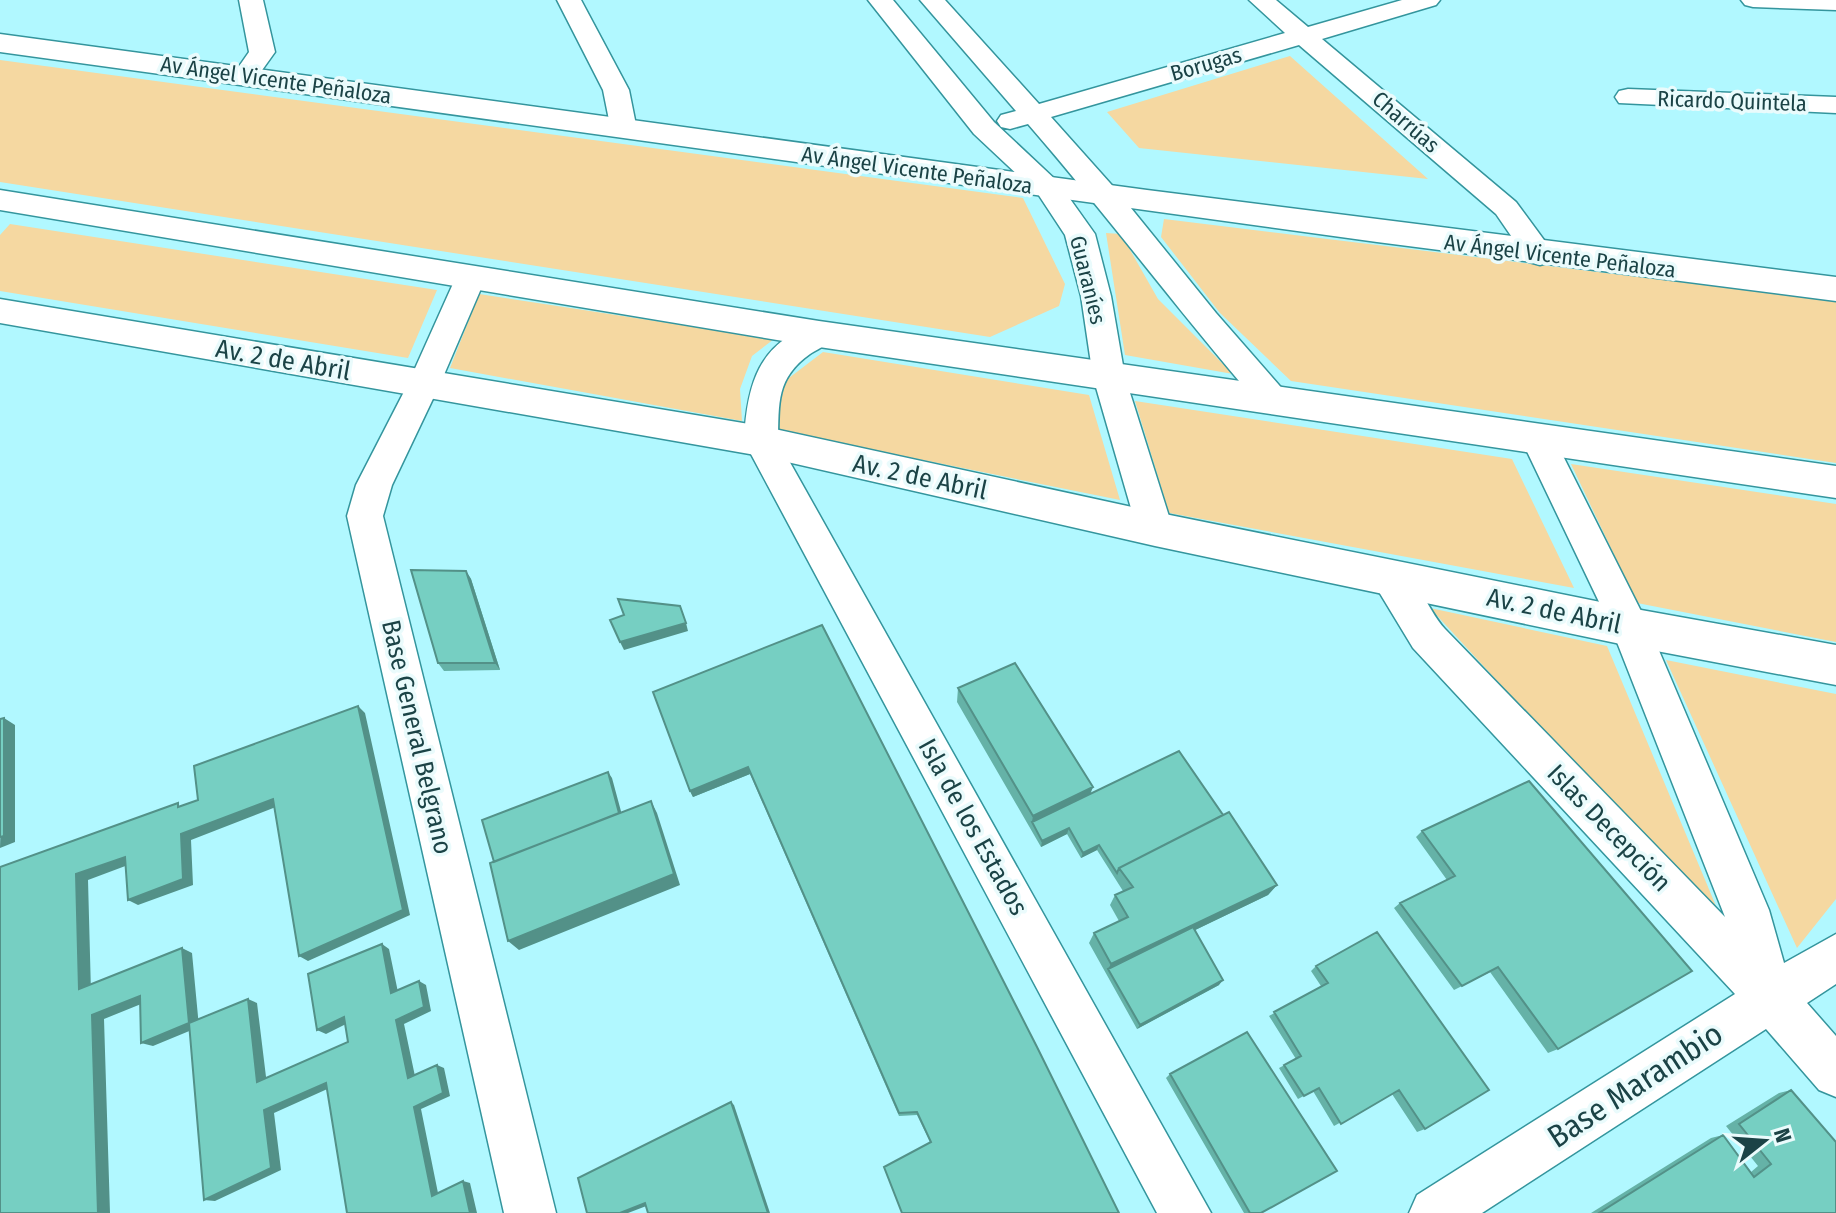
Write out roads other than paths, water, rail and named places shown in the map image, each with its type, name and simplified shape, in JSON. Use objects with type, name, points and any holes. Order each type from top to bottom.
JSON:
[{"type":"main road","name":"Av Ángel Vicente Peñaloza","points":[[0,43],[1108,198],[1540,255],[1836,289]]},
{"type":"main road","points":[[4,204],[819,334],[1836,482]]},
{"type":"main road","name":"Av. 2 de Abril","points":[[0,311],[761,441],[1155,529],[1630,627],[1836,665]]},
{"type":"street","points":[[246,75],[262,52],[251,0]]},
{"type":"street","points":[[569,0],[616,90],[624,130]]},
{"type":"street","name":"Guaraníes","points":[[880,0],[984,128],[1048,188],[1080,234],[1096,296],[1109,377],[1155,529]]},
{"type":"street","name":"Guaraníes","points":[[932,0],[1108,198],[1205,321],[1275,400]]},
{"type":"street","name":"Charrúas","points":[[1261,0],[1506,208],[1540,255]]},
{"type":"street","name":"Borugas","points":[[984,128],[1428,0]]},
{"type":"street","points":[[1753,0],[1836,3]]},
{"type":"street","name":"Ricardo Quintela","points":[[1628,97],[1836,105]]},
{"type":"street","name":"Base General Belgrano","points":[[471,277],[424,384],[374,485],[365,516],[530,1213]]},
{"type":"street","points":[[761,441],[762,397],[772,368],[788,352],[819,334]]},
{"type":"street","points":[[1538,439],[1630,627],[1746,910],[1771,998]]},
{"type":"street","name":"Isla de los Estados","points":[[761,441],[1185,1213]]},
{"type":"street","name":"Islas Decepción","points":[[1389,577],[1427,636],[1771,998],[1836,1073]]},
{"type":"street","name":"Base Marambio","points":[[1435,1213],[1836,957]]}]
